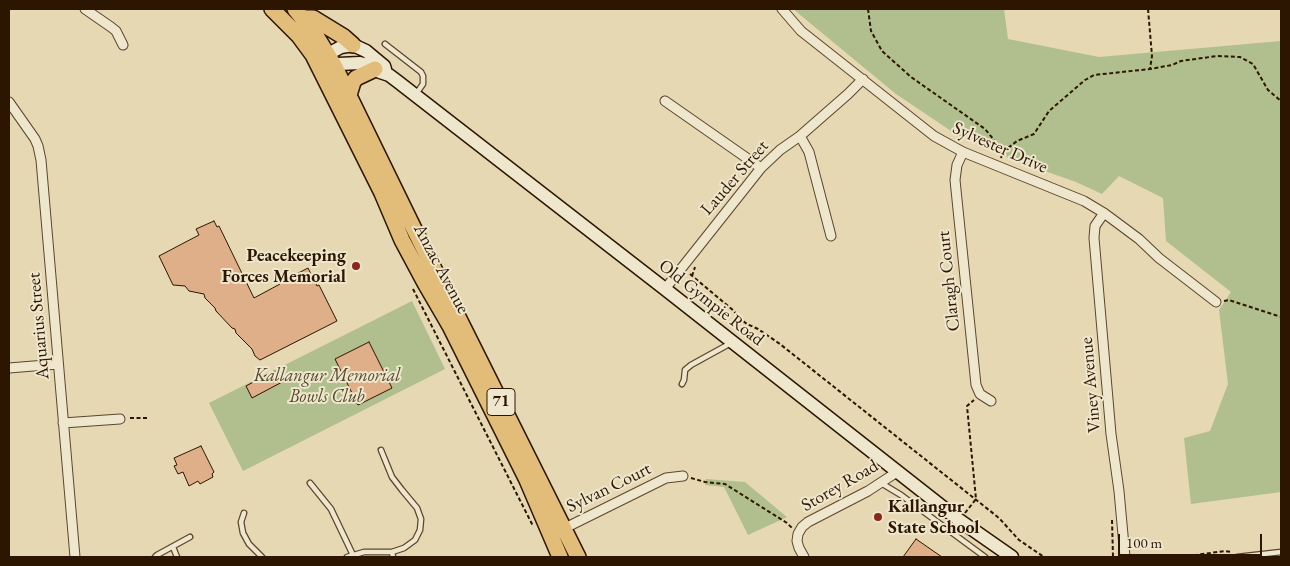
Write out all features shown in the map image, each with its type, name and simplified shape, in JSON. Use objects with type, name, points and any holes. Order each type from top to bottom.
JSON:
[{"type":"highway","name":"Anzac Avenue","points":[[272,9],[325,63],[349,95],[431,280],[557,532],[578,557]]},
{"type":"highway","name":"Anzac Avenue","points":[[299,13],[322,44],[325,63],[402,240],[431,280]]},
{"type":"highway","points":[[299,13],[313,18],[344,37],[353,45]]},
{"type":"highway","points":[[349,95],[356,78],[382,72]]},
{"type":"highway","name":"Anzac Avenue","points":[[557,532],[560,557]]},
{"type":"main road","points":[[325,63],[341,47],[353,45]]},
{"type":"main road","name":"Old Gympie Road","points":[[353,45],[384,66],[382,72]]},
{"type":"main road","name":"Old Gympie Road","points":[[325,63],[360,63],[368,65],[416,95],[897,472],[959,520],[1012,557]]},
{"type":"street","points":[[85,9],[111,27],[124,45]]},
{"type":"street","name":"Sylvester Drive","points":[[782,9],[801,32],[934,136],[963,152],[1084,202],[1104,213],[1216,302]]},
{"type":"street","name":"Lauder Street","points":[[665,289],[761,168],[863,80]]},
{"type":"street","points":[[665,101],[761,168]]},
{"type":"street","name":"Aquarius Street","points":[[9,102],[35,140],[40,152],[75,557]]},
{"type":"street","points":[[800,136],[809,152],[831,236]]},
{"type":"street","name":"Claragh Court","points":[[963,152],[956,165],[955,180],[976,385],[980,394]]},
{"type":"street","name":"Viney Avenue","points":[[1104,213],[1094,227],[1094,238],[1111,434],[1119,491],[1125,557]]},
{"type":"street","points":[[9,368],[58,364]]},
{"type":"street","points":[[980,394],[991,401]]},
{"type":"street","points":[[64,423],[120,419]]},
{"type":"street","name":"Storey Road","points":[[804,557],[797,541],[802,527],[808,522],[859,496],[897,472]]},
{"type":"street","name":"Sylvan Court","points":[[557,532],[666,478],[683,476]]},
{"type":"lane","points":[[385,44],[421,72],[423,84],[416,95]]},
{"type":"lane","points":[[682,384],[685,370],[732,342]]},
{"type":"lane","points":[[347,557],[364,552],[393,555],[415,540],[420,530],[421,519],[417,508],[392,477],[381,450]]},
{"type":"lane","points":[[310,483],[331,509],[353,555]]},
{"type":"lane","points":[[881,483],[901,495],[985,557]]},
{"type":"lane","points":[[244,513],[241,522],[243,533],[249,544],[262,557]]},
{"type":"lane","points":[[155,557],[190,537]]},
{"type":"lane","points":[[172,546],[178,557]]},
{"type":"lane","points":[[1237,557],[1281,552]]},
{"type":"path","points":[[868,9],[871,31],[882,51],[911,77],[985,130],[1003,152]]},
{"type":"path","points":[[1148,9],[1152,56],[1150,69]]},
{"type":"path","points":[[998,167],[1003,152],[1016,141],[1034,134],[1049,111],[1085,80],[1094,75],[1150,69],[1172,65],[1181,61],[1217,56],[1240,57],[1252,64],[1268,90],[1281,101]]},
{"type":"path","points":[[692,276],[696,266]]},
{"type":"path","points":[[682,267],[734,311],[738,318],[780,344],[976,499],[1005,523],[1019,540],[1044,557]]},
{"type":"path","points":[[1216,302],[1229,300],[1281,317]]},
{"type":"path","points":[[959,520],[976,499],[966,406],[980,394]]},
{"type":"path","points":[[120,419],[147,418]]},
{"type":"path","points":[[683,476],[705,482],[725,484],[787,524],[798,534]]},
{"type":"path","points":[[1112,515],[1113,557]]},
{"type":"path","points":[[1181,557],[1238,551]]},
{"type":"green space","points":[[794,9],[1004,9],[1008,39],[1099,57],[1281,41],[1281,492],[1191,504],[1184,438],[1210,431],[1228,384],[1219,310],[1231,292],[1166,241],[1163,198],[1119,176],[1102,194],[1076,182],[1011,159],[954,133],[896,94]]},
{"type":"green space","name":"Kallangur Memorial Bowls Club","points":[[412,301],[445,369],[243,471],[209,403]]},
{"type":"green space","points":[[706,479],[745,482],[787,517],[748,535],[724,487],[705,485]]},
{"type":"building","points":[[214,221],[217,227],[219,226],[254,298],[308,268],[337,321],[260,360],[255,356],[252,349],[216,311],[204,294],[189,291],[185,286],[173,285],[159,256],[199,235],[196,229]]},
{"type":"building","points":[[369,342],[392,388],[358,405],[335,359]]},
{"type":"building","points":[[279,370],[284,381],[252,398],[246,386]]},
{"type":"building","points":[[201,446],[214,472],[212,474],[213,477],[200,484],[198,481],[189,486],[183,472],[178,474],[174,466],[177,465],[174,458]]},
{"type":"building","points":[[916,539],[942,557],[903,557]]},
{"type":"place","name":"Peacekeeping Forces Memorial","points":[[356,266]]},
{"type":"place","name":"Kallangur State School","points":[[878,517]]}]
